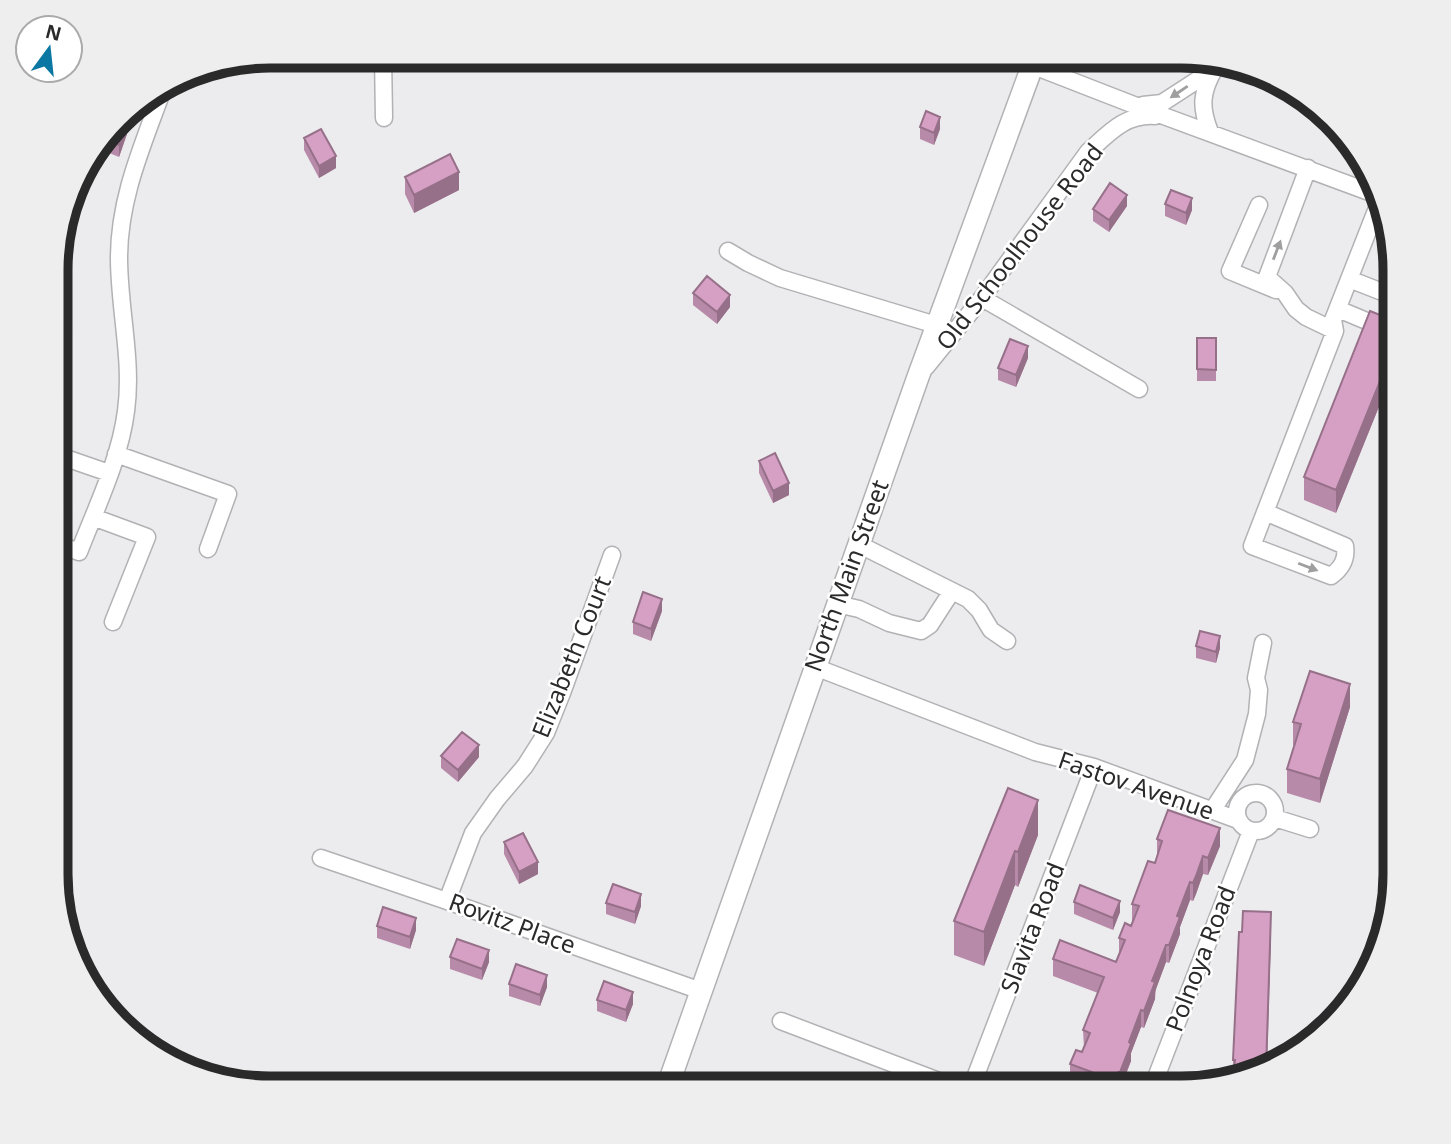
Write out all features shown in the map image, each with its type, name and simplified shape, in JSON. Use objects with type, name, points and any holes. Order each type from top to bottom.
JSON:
[{"type":"main road","name":"North Main Street","points":[[671,1075],[936,325],[1031,69]]},
{"type":"street","points":[[383,69],[384,118]]},
{"type":"street","points":[[1052,69],[1134,105],[1366,191]]},
{"type":"street","points":[[1134,105],[1162,103],[1208,71]]},
{"type":"street","points":[[1210,132],[1204,116],[1203,95],[1213,71]]},
{"type":"street","points":[[68,548],[79,552],[124,430],[129,388],[119,258],[121,234],[129,184],[158,102]]},
{"type":"street","name":"Old Schoolhouse Road","points":[[918,377],[982,298],[1088,152],[1130,118],[1146,115],[1168,117]]},
{"type":"street","points":[[1308,168],[1267,277],[1306,317],[1335,331]]},
{"type":"street","points":[[1259,205],[1230,271],[1285,293]]},
{"type":"street","points":[[1265,512],[1345,546],[1346,553],[1340,570],[1331,576],[1252,546],[1265,512],[1335,331],[1334,320],[1374,213]]},
{"type":"street","points":[[728,251],[780,278],[936,325]]},
{"type":"street","points":[[1349,279],[1383,293]]},
{"type":"street","points":[[982,298],[1139,389]]},
{"type":"street","points":[[1338,309],[1383,328]]},
{"type":"street","points":[[116,454],[228,494],[208,550]]},
{"type":"street","points":[[68,458],[109,474]]},
{"type":"street","points":[[93,517],[147,537],[114,622]]},
{"type":"street","points":[[859,544],[968,599],[991,629],[1007,641]]},
{"type":"street","name":"Elizabeth Court","points":[[447,901],[472,833],[525,766],[545,733],[612,555]]},
{"type":"street","points":[[837,604],[859,609],[889,623],[921,631],[930,625],[952,591]]},
{"type":"street","points":[[1212,811],[1245,760],[1256,714],[1259,690],[1256,678],[1263,643]]},
{"type":"street","name":"Fastov Avenue","points":[[815,667],[1035,752],[1094,767],[1238,820]]},
{"type":"street","name":"Slavita Road","points":[[976,1076],[1094,767]]},
{"type":"street","points":[[1252,793],[1265,795],[1274,805],[1275,818],[1263,831],[1251,831],[1238,820],[1237,806],[1252,793]]},
{"type":"street","points":[[1275,818],[1310,829]]},
{"type":"street","name":"Polnoya Road","points":[[1157,1076],[1251,831]]},
{"type":"street","name":"Rovitz Place","points":[[321,858],[701,991]]},
{"type":"street","points":[[781,1021],[925,1076]]},
{"type":"building","points":[[926,111],[940,117],[934,133],[920,127]]},
{"type":"building","points":[[321,129],[336,156],[319,166],[304,138]]},
{"type":"building","points":[[124,131],[119,145],[114,143]]},
{"type":"building","points":[[450,154],[459,172],[414,195],[405,177]]},
{"type":"building","points":[[1110,183],[1127,195],[1109,220],[1093,209]]},
{"type":"building","points":[[1171,190],[1192,198],[1186,213],[1165,204]]},
{"type":"building","points":[[707,276],[730,295],[717,312],[693,293]]},
{"type":"building","points":[[1370,311],[1383,316],[1383,374],[1336,490],[1304,477]]},
{"type":"building","points":[[1197,338],[1216,338],[1216,370],[1197,369]]},
{"type":"building","points":[[1010,339],[1028,346],[1016,375],[998,368]]},
{"type":"building","points":[[775,453],[789,483],[773,491],[759,461]]},
{"type":"building","points":[[643,592],[662,599],[651,629],[633,622]]},
{"type":"building","points":[[1200,631],[1220,636],[1216,652],[1196,646]]},
{"type":"building","points":[[1310,671],[1350,684],[1320,779],[1287,769],[1301,724],[1293,722]]},
{"type":"building","points":[[462,732],[479,745],[458,770],[441,756]]},
{"type":"building","points":[[1008,788],[1038,800],[984,932],[954,921]]},
{"type":"building","points":[[1168,810],[1220,828],[1208,858],[1203,856],[1193,883],[1190,882],[1177,916],[1180,917],[1152,981],[1155,982],[1144,1011],[1141,1010],[1120,1072],[1116,1076],[1102,1076],[1070,1064],[1076,1050],[1082,1052],[1090,1033],[1083,1030],[1104,977],[1053,959],[1060,940],[1116,962],[1125,940],[1119,938],[1125,923],[1131,926],[1139,906],[1132,904],[1148,861],[1155,863],[1162,841],[1157,839]]},
{"type":"building","points":[[523,833],[538,862],[519,872],[504,842]]},
{"type":"building","points":[[613,884],[641,894],[635,912],[606,903]]},
{"type":"building","points":[[1080,885],[1120,901],[1113,918],[1074,902]]},
{"type":"building","points":[[383,907],[416,918],[410,937],[377,926]]},
{"type":"building","points":[[1243,911],[1271,912],[1266,1056],[1234,1069],[1239,932],[1242,932]]},
{"type":"building","points":[[457,939],[489,950],[482,969],[450,957]]},
{"type":"building","points":[[516,964],[547,975],[540,995],[509,984]]},
{"type":"building","points":[[604,981],[633,992],[626,1010],[597,1000]]}]
